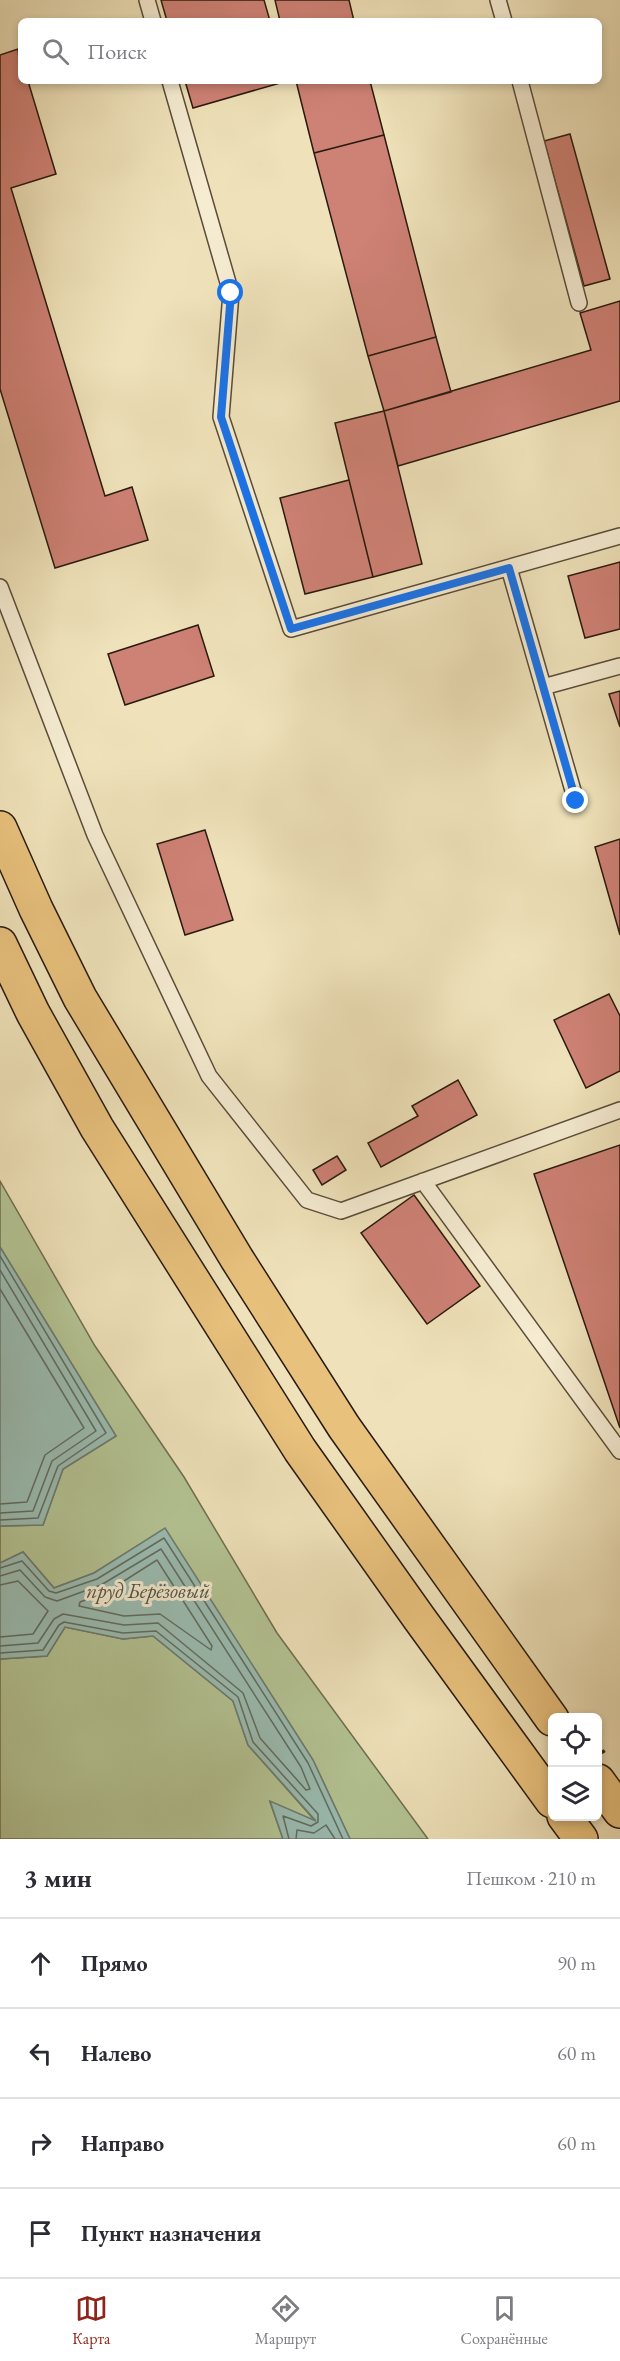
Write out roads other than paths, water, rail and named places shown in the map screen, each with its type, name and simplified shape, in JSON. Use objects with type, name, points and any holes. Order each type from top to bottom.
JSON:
[{"type":"highway","points":[[0,828],[36,909],[80,998],[237,1259],[344,1427],[548,1713]]},
{"type":"highway","points":[[0,944],[33,1013],[97,1128],[294,1440],[548,1795]]},
{"type":"highway","points":[[602,1787],[620,1812]]},
{"type":"highway","points":[[568,1821],[581,1839]]},
{"type":"lane","points":[[147,0],[152,18]]},
{"type":"lane","points":[[498,0],[503,18]]},
{"type":"lane","points":[[171,84],[231,293],[221,417],[291,629],[620,537]]},
{"type":"lane","points":[[521,84],[579,303]]},
{"type":"lane","points":[[509,568],[576,801]]},
{"type":"lane","points":[[0,587],[94,835],[209,1076],[307,1200],[341,1211],[620,1110]]},
{"type":"lane","points":[[543,687],[620,666]]},
{"type":"lane","points":[[423,1181],[620,1451]]},
{"type":"water","points":[[0,1247],[116,1436],[63,1469],[43,1525],[0,1526]]},
{"type":"water","name":"пруд Берёзовый","points":[[165,1528],[313,1760],[350,1839],[283,1839],[270,1801],[316,1821],[248,1745],[233,1701],[153,1636],[123,1639],[65,1627],[47,1656],[0,1659],[0,1563],[23,1552],[54,1588],[94,1573]]}]
